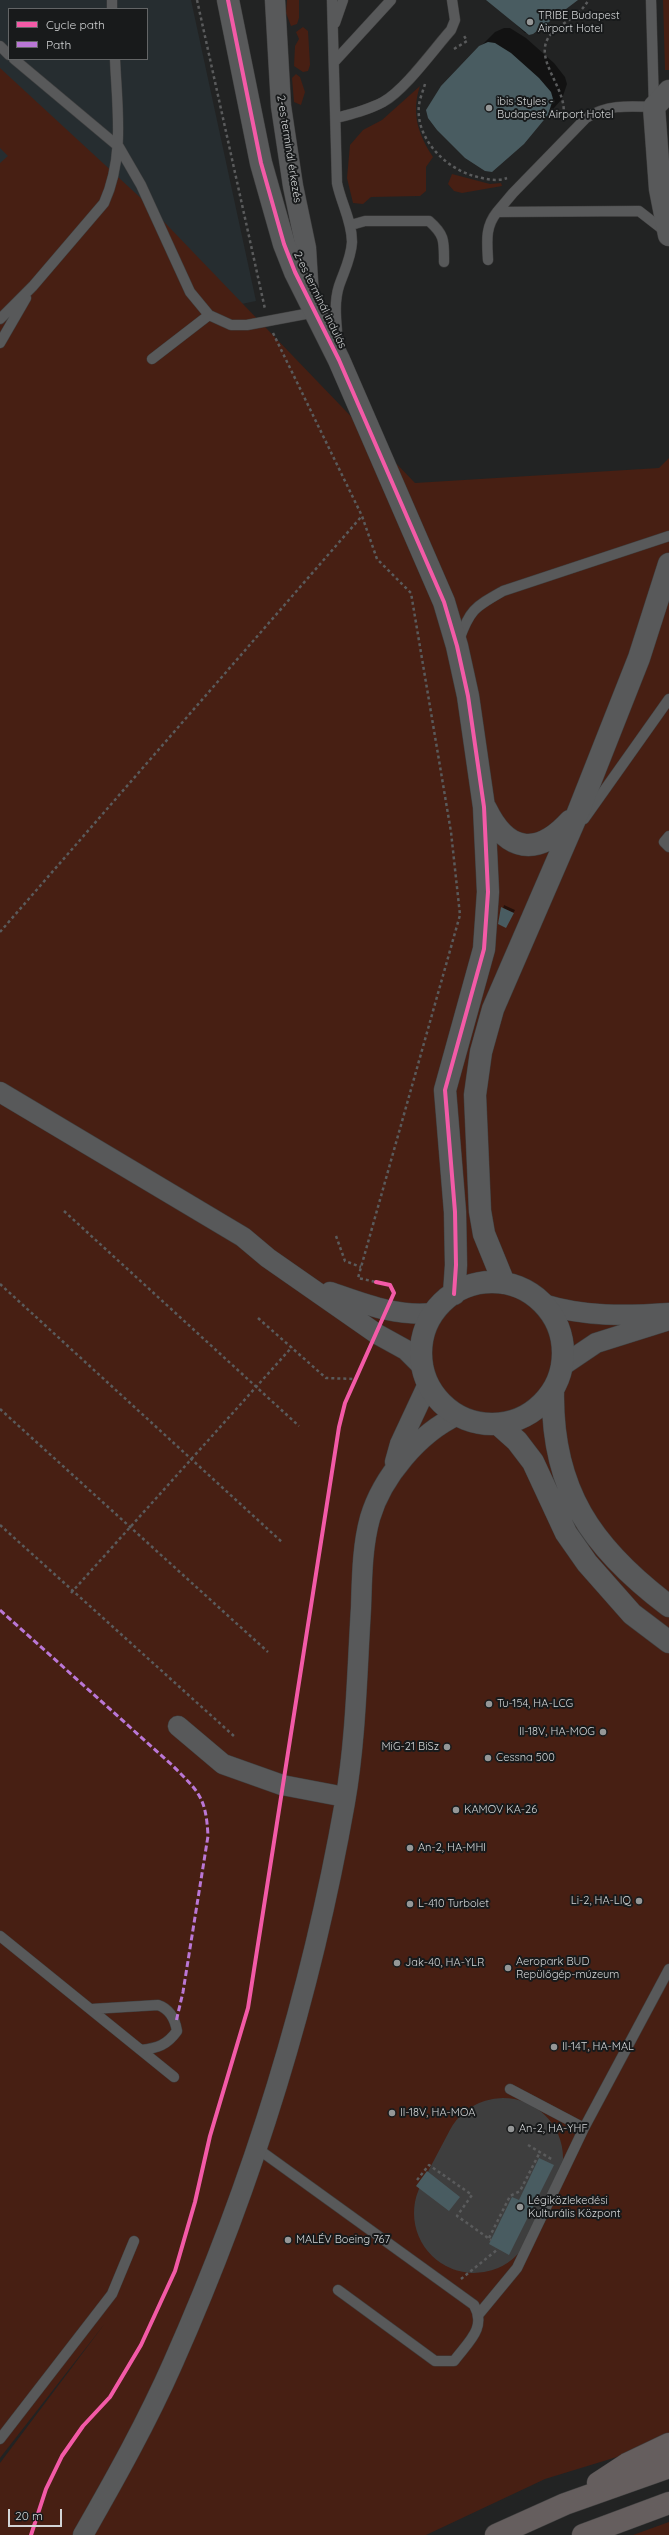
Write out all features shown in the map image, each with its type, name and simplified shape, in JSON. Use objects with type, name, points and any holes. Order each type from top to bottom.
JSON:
[{"type":"highway","points":[[565,2504],[627,2464],[669,2444]]},
{"type":"highway","points":[[496,2535],[565,2504],[669,2466]]},
{"type":"highway","points":[[583,2535],[669,2503]]},
{"type":"street","name":"2-es terminál indulás","points":[[228,0],[262,163],[284,244],[295,272],[313,305],[339,360],[444,602],[457,646],[468,696],[484,807]]},
{"type":"street","name":"2-es terminál érkezés","points":[[275,0],[281,106],[293,186],[306,248],[313,305]]},
{"type":"street","points":[[669,91],[654,107],[660,189],[669,235]]},
{"type":"street","points":[[504,1283],[484,1234],[480,1211],[475,1095],[480,1052],[493,1010],[577,815],[639,658],[669,564]]},
{"type":"street","points":[[484,807],[494,826],[507,839],[524,844],[540,844],[558,835],[577,815]]},
{"type":"street","points":[[454,1294],[456,1265],[455,1212],[445,1090],[484,949],[488,892],[484,807]]},
{"type":"street","points":[[0,1092],[243,1237],[268,1258],[311,1286],[377,1334],[406,1350],[425,1375],[441,1402],[458,1416],[478,1422],[498,1424],[529,1413],[553,1390]]},
{"type":"street","points":[[390,1479],[400,1444],[425,1375],[423,1338],[434,1313],[454,1294],[473,1285],[504,1283],[525,1290],[543,1304],[558,1326],[563,1352],[562,1366],[553,1390],[552,1422],[559,1460],[581,1515],[602,1546],[641,1585],[669,1606]]},
{"type":"street","points":[[311,1286],[386,1311],[417,1315],[434,1313]]},
{"type":"street","points":[[543,1304],[583,1314],[620,1316],[669,1313]]},
{"type":"street","points":[[562,1366],[596,1343],[669,1320]]},
{"type":"street","points":[[83,2535],[139,2432],[173,2364],[234,2216],[258,2149],[291,2042],[330,1883],[346,1797],[367,1531],[371,1514],[390,1479],[422,1438],[440,1424],[458,1416]]},
{"type":"street","points":[[498,1424],[517,1441],[533,1462],[566,1533],[587,1563],[632,1614],[669,1642]]},
{"type":"street","points":[[178,1726],[223,1764],[282,1785],[346,1797]]},
{"type":"lane","points":[[332,0],[335,61],[337,183],[340,200],[350,224],[350,260],[339,286],[336,302],[339,360]]},
{"type":"lane","points":[[334,27],[343,0]]},
{"type":"lane","points":[[335,61],[391,0]]},
{"type":"lane","points":[[336,118],[367,109],[384,101],[396,91],[451,30],[455,20],[452,0]]},
{"type":"lane","points":[[488,260],[487,232],[490,222],[513,193],[586,118],[596,112],[612,107],[654,107],[651,0]]},
{"type":"lane","points":[[0,46],[8,54]]},
{"type":"lane","points":[[15,60],[119,147],[141,185],[190,292],[209,315],[231,325],[247,325],[269,321],[313,305]]},
{"type":"lane","points":[[0,319],[33,286],[104,202],[119,147],[115,60]]},
{"type":"lane","points":[[497,212],[639,211],[669,235]]},
{"type":"lane","points":[[350,224],[365,221],[429,221],[440,230],[444,239],[444,262]]},
{"type":"lane","points":[[0,343],[33,286]]},
{"type":"lane","points":[[152,359],[209,315]]},
{"type":"lane","points":[[457,646],[467,616],[482,603],[503,591],[669,536]]},
{"type":"lane","points":[[559,855],[669,699]]},
{"type":"lane","points":[[669,836],[664,842],[669,846]]},
{"type":"lane","points":[[0,1936],[174,2077]]},
{"type":"lane","points":[[479,2314],[517,2268],[584,2128],[669,1968]]},
{"type":"lane","points":[[92,2010],[158,2005],[164,2008],[176,2022],[177,2031],[169,2043],[155,2049],[141,2050]]},
{"type":"lane","points":[[510,2089],[584,2128]]},
{"type":"lane","points":[[258,2149],[474,2305],[479,2314],[478,2327],[454,2361],[435,2361],[338,2290]]},
{"type":"lane","points":[[0,2438],[112,2294],[134,2241]]},
{"type":"path","points":[[197,0],[262,298],[277,345],[362,516],[376,559],[412,593],[451,832],[460,915],[358,1278],[383,1284]]},
{"type":"path","points":[[561,124],[563,105],[557,83],[547,67],[544,51],[550,35],[577,14],[589,0]]},
{"type":"path","points":[[451,51],[467,41]]},
{"type":"path","points":[[426,82],[419,105],[419,118],[426,137],[439,157],[466,174],[489,180],[509,177]]},
{"type":"path","points":[[0,932],[362,516]]},
{"type":"path","points":[[64,1210],[299,1426]]},
{"type":"path","points":[[336,1236],[345,1261],[361,1267]]},
{"type":"path","points":[[0,1284],[283,1543]]},
{"type":"path","points":[[258,1318],[326,1378],[356,1380]]},
{"type":"path","points":[[72,1592],[292,1347]]},
{"type":"path","points":[[353,1385],[359,1373]]},
{"type":"path","points":[[0,1408],[268,1652]]},
{"type":"path","points":[[0,1525],[72,1592],[235,1737]]},
{"type":"path","points":[[528,2145],[566,2167]]},
{"type":"path","points":[[417,2180],[429,2165],[472,2195],[457,2216],[490,2239],[510,2196],[520,2191],[540,2152]]},
{"type":"path","points":[[450,2288],[498,2249]]},
{"type":"shaded area","points":[[0,0],[191,0],[256,301],[227,307],[0,373]]},
{"type":"shaded area","points":[[287,0],[299,0],[299,18],[297,24],[291,26],[286,13]]},
{"type":"shaded area","points":[[663,0],[669,0],[669,70],[665,70]]},
{"type":"shaded area","points":[[303,27],[308,31],[310,65],[308,71],[303,72],[294,66],[295,46],[299,39],[296,32]]},
{"type":"shaded area","points":[[0,68],[144,201],[415,483],[659,468],[669,458],[669,2441],[545,2479],[426,2535],[0,2535],[0,2463],[106,2322],[0,2458],[0,163],[8,156],[0,148]]},
{"type":"shaded area","points":[[296,74],[300,77],[305,92],[301,105],[294,102],[292,78]]},
{"type":"shaded area","points":[[420,86],[417,96],[416,114],[423,140],[433,157],[426,167],[426,191],[420,196],[371,197],[363,204],[353,203],[347,178],[350,145],[363,130],[382,120]]},
{"type":"shaded area","points":[[452,174],[490,184],[501,183],[502,186],[462,193],[454,191],[448,184]]},
{"type":"shaded area","points":[[669,2522],[669,2535],[633,2535]]},
{"type":"building","name":"TRIBE Budapest Airport Hotel","points":[[486,0],[578,0],[533,34],[529,35]]},
{"type":"building","name":"ibis Styles - Budapest Airport Hotel","points":[[488,42],[495,43],[511,53],[539,78],[551,92],[553,99],[548,115],[524,144],[492,172],[485,171],[465,158],[437,130],[428,118],[426,110],[441,86],[479,46]]},
{"type":"building","points":[[501,907],[514,913],[506,928],[498,924]]},
{"type":"building","name":"Légiközlekedési Kulturális Központ","points":[[539,2158],[554,2165],[509,2255],[489,2244],[512,2197],[519,2200]]},
{"type":"building","points":[[427,2171],[460,2197],[449,2211],[416,2186]]},
{"type":"runway","points":[[474,2213],[503,2158]]},
{"type":"marked path","points":[[0,1610],[172,1765],[195,1789],[203,1804],[208,1836],[183,1992],[176,2022]]},
{"type":"cycle path","points":[[228,0],[261,163],[284,244],[295,272],[339,360],[444,602],[457,646],[468,696],[484,807],[488,892],[484,949],[445,1090],[455,1212],[456,1265],[454,1294]]},
{"type":"cycle path","points":[[31,2535],[46,2489],[62,2456],[83,2426],[110,2397],[141,2345],[175,2271],[195,2202],[210,2136],[248,2008],[339,1427],[345,1403],[394,1293],[390,1285],[376,1282]]},
{"type":"place","name":"TRIBE Budapest Airport Hotel","points":[[530,22]]},
{"type":"place","name":"ibis Styles - Budapest Airport Hotel","points":[[489,108]]},
{"type":"place","name":"Tu-154, HA-LCG","points":[[489,1704]]},
{"type":"place","name":"Il-18V, HA-MOG","points":[[603,1732]]},
{"type":"place","name":"MiG-21 BiSz","points":[[447,1747]]},
{"type":"place","name":"Cessna 500","points":[[488,1758]]},
{"type":"place","name":"KAMOV KA-26","points":[[456,1810]]},
{"type":"place","name":"An-2, HA-MHI","points":[[410,1848]]},
{"type":"place","name":"Li-2, HA-LIQ","points":[[639,1901]]},
{"type":"place","name":"L-410 Turbolet","points":[[410,1904]]},
{"type":"place","name":"Jak-40, HA-YLR","points":[[397,1963]]},
{"type":"place","name":"Aeropark BUD Repülőgép-múzeum","points":[[508,1968]]},
{"type":"place","name":"Il-14T, HA-MAL","points":[[554,2047]]},
{"type":"place","name":"Il-18V, HA-MOA","points":[[392,2113]]},
{"type":"place","name":"An-2, HA-YHF","points":[[511,2129]]},
{"type":"place","name":"Légiközlekedési Kulturális Központ","points":[[520,2207]]},
{"type":"place","name":"MALÉV Boeing 767","points":[[288,2240]]}]
